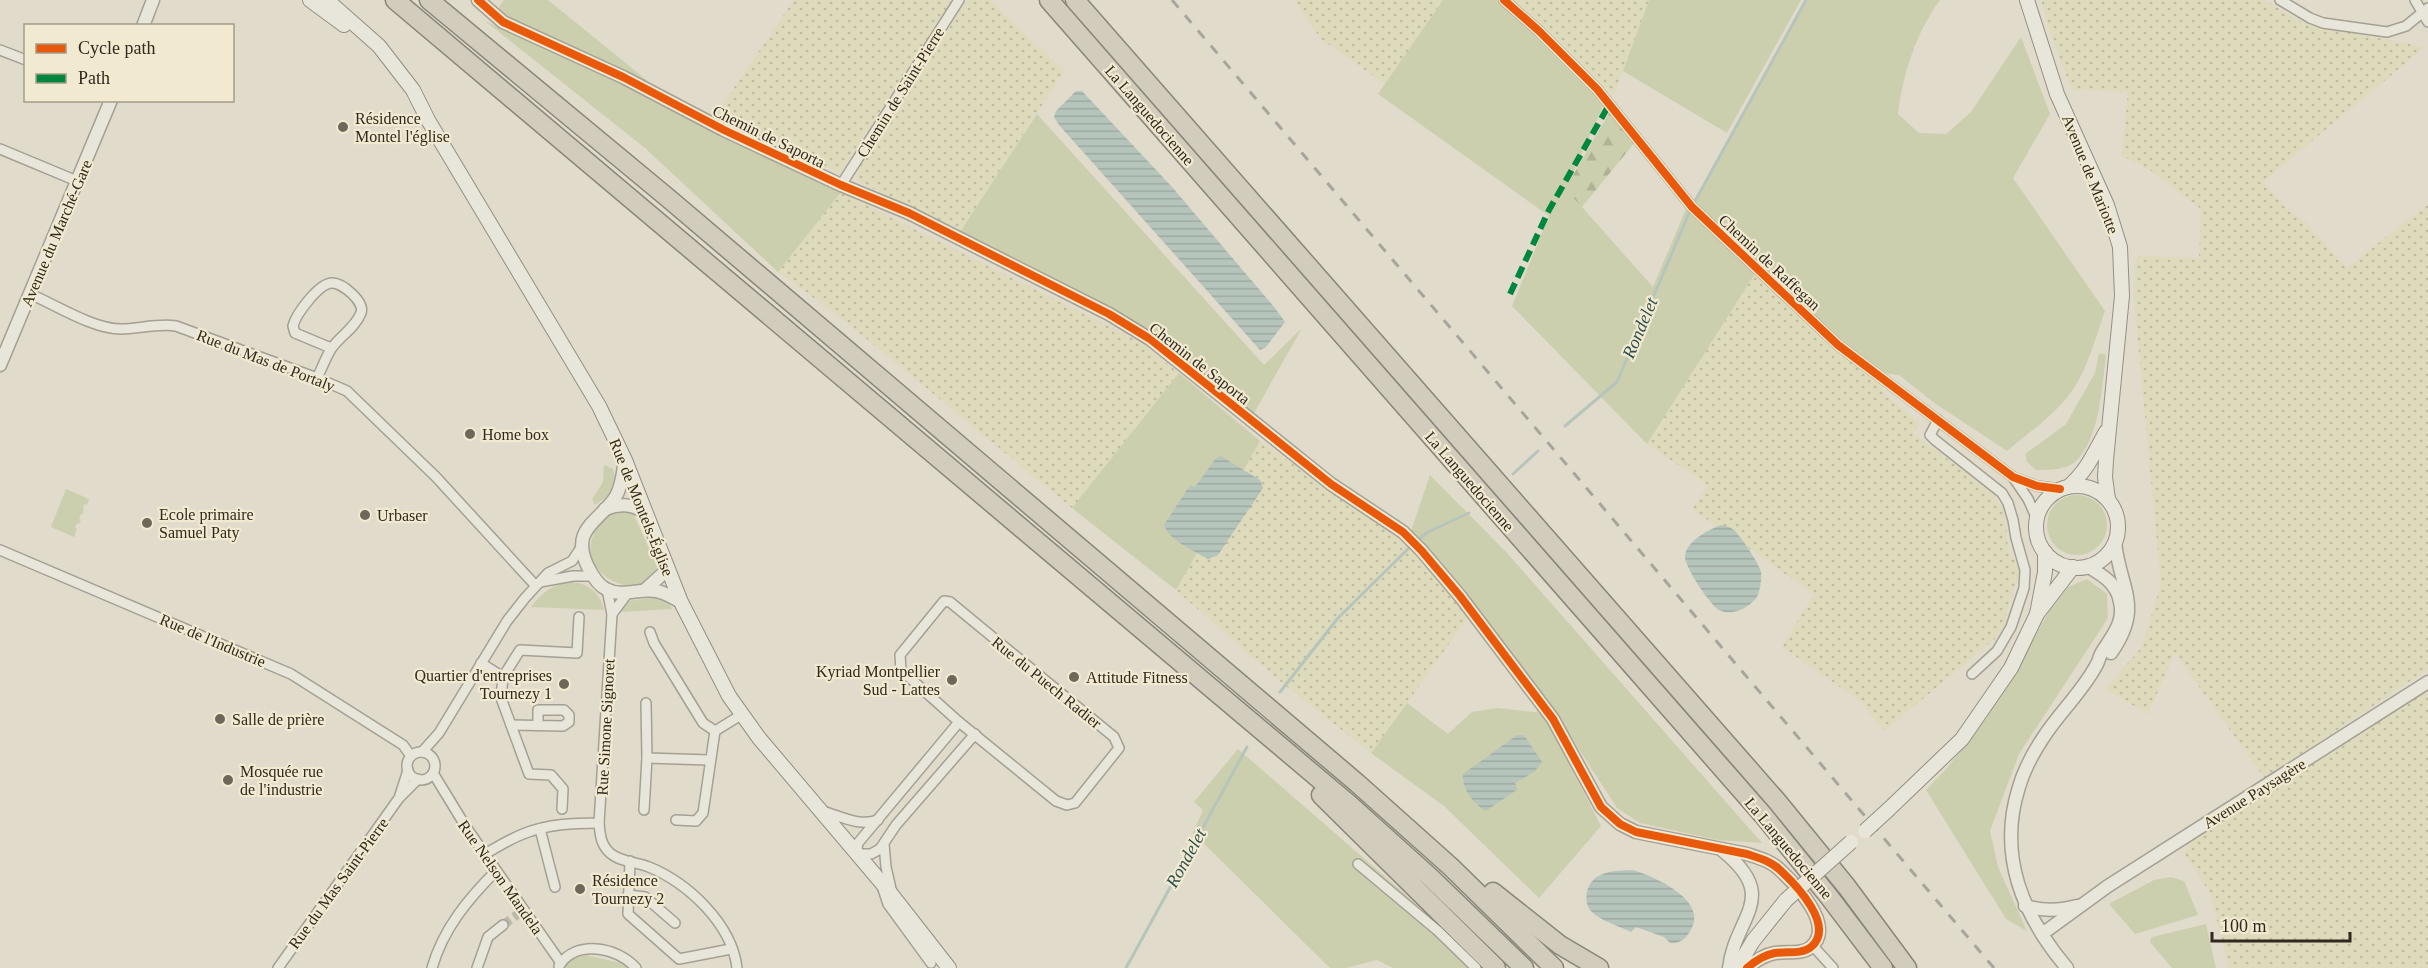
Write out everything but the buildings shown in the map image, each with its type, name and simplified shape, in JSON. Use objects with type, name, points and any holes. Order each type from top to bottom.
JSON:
[{"type":"highway","points":[[395,0],[1270,738],[1431,878],[1524,968]]},
{"type":"highway","points":[[429,0],[668,198],[1390,812],[1503,916],[1554,968]]},
{"type":"highway","name":"La Languedocienne","points":[[1049,0],[1763,815],[1883,968]]},
{"type":"highway","name":"La Languedocienne","points":[[1075,0],[1783,808],[1847,887],[1907,968]]},
{"type":"highway","points":[[1270,738],[1323,797],[1496,968]]},
{"type":"highway","points":[[1390,812],[1560,945],[1599,968]]},
{"type":"main road","name":"Rue de Montels-Église","points":[[310,0],[384,58]]},
{"type":"main road","name":"Rue de Montels-Église","points":[[327,0],[355,22],[413,90],[424,113],[598,406],[624,460],[681,602],[718,677],[741,715],[892,895],[949,968]]},
{"type":"main road","name":"Avenue de Mariotte","points":[[2027,0],[2057,94],[2107,205],[2120,247],[2122,296],[2105,477],[2108,499]]},
{"type":"main road","name":"Avenue de Mariotte","points":[[2064,488],[2081,476],[2110,425]]},
{"type":"main road","points":[[2037,614],[2080,567],[2104,557],[2118,534],[2117,517],[2108,499],[2094,489],[2081,486],[2064,488],[2053,494],[2043,504],[2037,519],[2036,531],[2045,552],[2053,560],[2080,567]]},
{"type":"main road","points":[[1737,968],[1757,935],[1786,900],[1889,809],[1962,739],[2011,668],[2037,614],[2045,572],[2045,552]]},
{"type":"street","points":[[143,24],[153,0]]},
{"type":"street","name":"Chemin de Saint-Pierre","points":[[841,185],[959,0]]},
{"type":"street","name":"Chemin de Raffegan","points":[[1504,0],[1539,31],[1597,89],[1692,207],[1838,345],[2013,477],[2037,486],[2064,488]]},
{"type":"street","points":[[2280,0],[2323,23],[2375,31],[2395,31],[2406,26],[2426,9]]},
{"type":"street","points":[[2415,0],[2426,9]]},
{"type":"street","points":[[2425,0],[2428,22]]},
{"type":"street","name":"Chemin de Saporta","points":[[487,3],[503,22],[623,77],[723,130],[841,185],[909,213],[1109,314],[1150,339],[1330,484],[1403,532],[1421,550],[1460,596],[1553,719],[1601,807],[1620,824],[1636,832],[1747,854],[1765,860],[1779,869],[1818,918],[1820,933],[1813,946]]},
{"type":"street","points":[[0,50],[24,59]]},
{"type":"street","name":"Avenue du Marché-Gare","points":[[0,365],[110,102]]},
{"type":"street","points":[[0,149],[77,181]]},
{"type":"street","points":[[317,378],[332,348],[362,312],[362,304],[357,298],[332,283],[325,285],[307,303],[299,312],[293,326],[295,333],[332,348]]},
{"type":"street","name":"Rue du Mas de Portaly","points":[[30,294],[101,326],[120,329],[163,324],[176,326],[347,391],[436,477],[538,584]]},
{"type":"street","points":[[1938,420],[1930,435],[2002,493],[2008,503],[2025,570],[2024,588],[2011,627],[1997,651],[1972,674]]},
{"type":"street","points":[[439,733],[432,757],[435,765],[426,777],[412,776],[408,770],[411,756],[422,752],[439,733],[507,621],[548,573],[572,561],[582,546],[591,522],[619,490],[624,460]]},
{"type":"street","name":"Chemin de Raffegan","points":[[2013,477],[2028,499],[2037,519]]},
{"type":"street","points":[[604,509],[626,505],[635,506],[644,512]]},
{"type":"street","points":[[2097,665],[2108,657],[2128,624],[2128,598],[2115,542]]},
{"type":"street","points":[[582,546],[593,576],[607,590],[627,594],[645,590],[663,592],[681,602]]},
{"type":"street","name":"Rue de l'Industrie","points":[[0,550],[291,674],[403,745],[411,756]]},
{"type":"street","points":[[2067,968],[2051,949],[2025,906],[2011,861],[2018,788],[2028,764],[2044,737],[2097,665],[2119,623],[2121,603],[2108,579],[2080,567]]},
{"type":"street","points":[[645,590],[668,569]]},
{"type":"street","points":[[538,584],[573,576],[593,576]]},
{"type":"street","name":"Rue Simone Signoret","points":[[607,590],[612,614],[599,824],[601,839],[607,850],[613,856],[630,861]]},
{"type":"street","points":[[612,614],[627,594]]},
{"type":"street","name":"Rue du Puech Radier","points":[[944,602],[950,602],[1114,737],[1119,748],[1075,803],[1068,805],[1056,801],[975,734],[901,670],[900,655],[944,602]]},
{"type":"street","points":[[562,809],[563,789],[551,775],[529,774],[501,698],[503,677],[520,650],[577,653],[579,617]]},
{"type":"street","points":[[650,632],[654,643],[703,723],[715,731]]},
{"type":"street","points":[[481,663],[503,677]]},
{"type":"street","name":"Avenue Paysagère","points":[[2042,934],[2081,905],[2428,682]]},
{"type":"street","points":[[644,810],[647,758],[646,703]]},
{"type":"street","points":[[676,820],[696,821],[703,813],[715,731],[741,715]]},
{"type":"street","points":[[960,722],[858,843],[856,854],[871,854],[884,844],[903,817],[975,734]]},
{"type":"street","points":[[511,725],[538,725]]},
{"type":"street","points":[[422,752],[432,757]]},
{"type":"street","points":[[647,758],[709,760]]},
{"type":"street","name":"Rue du Mas Saint-Pierre","points":[[399,798],[408,770]]},
{"type":"street","name":"Rue du Mas Saint-Pierre","points":[[278,968],[399,798],[426,777]]},
{"type":"street","name":"Rue Nelson Mandela","points":[[426,777],[441,790],[560,965]]},
{"type":"street","points":[[821,811],[854,821],[871,822],[880,819]]},
{"type":"street","points":[[485,854],[524,834],[540,829],[569,823],[599,824]]},
{"type":"street","points":[[540,829],[555,887]]},
{"type":"street","points":[[884,844],[892,895]]},
{"type":"street","points":[[1722,850],[1740,865],[1752,891],[1751,909],[1731,956],[1729,968]]},
{"type":"street","points":[[731,949],[679,959],[628,914],[630,861],[667,876],[693,894],[713,917],[731,949],[737,968]]},
{"type":"street","points":[[1358,864],[1438,931],[1476,968]]},
{"type":"street","points":[[432,968],[450,926],[474,893],[496,871]]},
{"type":"street","name":"Rue de Montels-Église","points":[[882,884],[888,904],[931,966]]},
{"type":"street","points":[[628,895],[645,897],[675,923]]},
{"type":"street","name":"Avenue Paysagère","points":[[2025,906],[2041,911],[2059,911],[2081,905]]},
{"type":"street","points":[[477,968],[488,937],[503,925]]},
{"type":"street","points":[[929,944],[931,966]]},
{"type":"street","points":[[1747,968],[1767,955],[1802,952],[1813,946],[1833,968]]},
{"type":"street","points":[[560,965],[566,955],[585,948],[603,950],[630,961],[636,968]]},
{"type":"shaded area","points":[[794,0],[953,0],[840,173],[714,117]]},
{"type":"shaded area","points":[[967,0],[989,0],[1064,71],[960,232],[858,181],[857,171]]},
{"type":"shaded area","points":[[1294,0],[1443,0],[1385,84],[1321,39]]},
{"type":"shaded area","points":[[1513,0],[1649,0],[1614,95]]},
{"type":"shaded area","points":[[2041,0],[2265,0],[2303,23],[2425,47],[2263,182],[2289,211],[2306,222],[2347,268],[2428,204],[2428,669],[2265,779],[2175,653],[2148,714],[2105,689],[2142,647],[2161,584],[2134,301],[2137,256],[2199,258],[2201,209],[2150,170],[2122,156],[2128,92],[2072,90],[2050,32]]},
{"type":"shaded area","points":[[1076,91],[1082,91],[1172,187],[1275,308],[1285,322],[1266,347],[1260,350],[1059,125],[1054,117],[1056,111]]},
{"type":"shaded area","points":[[841,192],[1141,342],[1179,373],[1072,508],[840,317],[778,272]]},
{"type":"shaded area","points":[[1756,272],[1878,380],[1885,395],[1920,423],[1913,433],[1990,491],[2005,510],[2008,549],[2020,570],[2006,622],[1994,640],[1884,731],[1860,701],[1782,647],[1814,594],[1692,509],[1708,485],[1647,444]]},
{"type":"shaded area","points":[[1260,441],[1408,544],[1469,616],[1371,753],[1281,682],[1176,590]]},
{"type":"shaded area","points":[[1221,456],[1260,480],[1263,488],[1218,555],[1208,559],[1177,541],[1164,525],[1190,485],[1195,487],[1216,458]]},
{"type":"shaded area","points":[[1722,525],[1730,527],[1741,538],[1760,568],[1761,575],[1758,595],[1755,599],[1741,610],[1729,612],[1719,610],[1710,601],[1693,576],[1685,556],[1689,545],[1711,529]]},
{"type":"shaded area","points":[[2428,690],[2428,968],[2229,968],[2210,893],[2184,853],[2189,841],[2246,809],[2273,789]]},
{"type":"shaded area","points":[[1517,735],[1524,735],[1542,762],[1534,772],[1515,783],[1518,789],[1486,811],[1469,795],[1463,774]]},
{"type":"shaded area","points":[[1633,870],[1655,878],[1678,892],[1687,901],[1693,911],[1694,922],[1683,940],[1670,943],[1664,937],[1636,927],[1631,932],[1603,920],[1590,910],[1587,895],[1594,879],[1605,873]]},
{"type":"green space","points":[[504,0],[548,0],[649,82],[503,17],[499,7]]},
{"type":"green space","points":[[1443,0],[1503,0],[1529,23],[1604,104],[1566,189],[1653,287],[1686,209],[1756,272],[1647,444],[1512,306],[1549,216],[1378,94]]},
{"type":"green space","points":[[1649,0],[1801,0],[1727,133],[1623,71]]},
{"type":"green space","points":[[1806,0],[1940,0],[1917,40],[1900,99],[1898,114],[1919,133],[1946,134],[1971,112],[2021,37],[2050,114],[2013,178],[2105,311],[2086,366],[2069,395],[2047,418],[2007,451],[1933,402],[1899,375],[1880,373],[1817,319],[1695,204]]},
{"type":"green space","points":[[485,21],[620,82],[841,192],[778,272],[645,148]]},
{"type":"green space","points":[[1611,110],[1636,141],[1582,207],[1565,189]]},
{"type":"green space","points":[[1037,114],[1264,365],[1302,328],[1253,415],[1154,335],[960,232]]},
{"type":"green space","points":[[2099,353],[2106,355],[2101,396],[2095,426],[2084,451],[2076,461],[2068,466],[2036,470],[2027,462],[2025,454],[2066,424],[2095,373]]},
{"type":"green space","points":[[1179,373],[1260,441],[1176,590],[1072,508]]},
{"type":"green space","points":[[604,465],[613,469],[615,481],[612,490],[595,505],[592,499],[603,482]]},
{"type":"green space","points":[[1430,475],[1508,554],[1762,843],[1718,840],[1640,823],[1617,808],[1558,717],[1478,609],[1411,531]]},
{"type":"green space","points":[[66,489],[89,499],[87,505],[84,504],[83,514],[75,528],[77,529],[74,537],[51,527]]},
{"type":"green space","points":[[2071,495],[2083,495],[2094,500],[2102,508],[2107,525],[2105,537],[2094,550],[2083,555],[2071,555],[2060,550],[2052,542],[2047,531],[2047,519],[2052,508],[2060,500]]},
{"type":"green space","points":[[632,511],[657,566],[652,579],[640,585],[625,585],[610,579],[597,568],[591,553],[593,535],[608,515]]},
{"type":"green space","points":[[2087,579],[2107,594],[2108,618],[2019,754],[1990,831],[1998,867],[2027,931],[2006,919],[1926,790],[1947,768],[1986,719],[2050,610],[2068,587]]},
{"type":"green space","points":[[568,582],[575,582],[591,589],[599,598],[604,610],[531,607],[547,591]]},
{"type":"green space","points":[[651,598],[668,601],[672,609],[621,612],[628,601]]},
{"type":"green space","points":[[1407,703],[1448,734],[1472,712],[1498,708],[1543,713],[1601,826],[1539,898],[1444,806],[1371,753]]},
{"type":"green space","points":[[1238,749],[1405,894],[1481,968],[1393,968],[1377,960],[1346,968],[1330,968],[1193,833],[1203,810],[1194,802]]},
{"type":"green space","points":[[2171,877],[2184,881],[2198,915],[2135,934],[2109,904],[2154,880]]},
{"type":"green space","points":[[2206,924],[2216,968],[2172,968],[2150,942],[2152,937]]},
{"type":"green space","points":[[585,955],[626,964],[628,968],[564,968],[569,959]]},
{"type":"waterway","name":"Rondelet","points":[[1694,203],[1806,0]]},
{"type":"waterway","name":"Rondelet","points":[[1565,426],[1617,382],[1690,211]]},
{"type":"waterway","points":[[1513,474],[1538,451]]},
{"type":"waterway","points":[[1419,539],[1428,532],[1469,513]]},
{"type":"waterway","name":"Rondelet","points":[[1280,692],[1338,618],[1411,546]]},
{"type":"waterway","name":"Rondelet","points":[[1126,968],[1247,747]]},
{"type":"tunnel","points":[[503,925],[524,910]]},
{"type":"railway","points":[[1172,0],[1994,968]]},
{"type":"marked path","points":[[1510,294],[1549,210],[1609,105]]},
{"type":"cycle path","points":[[478,0],[503,22],[623,77],[724,130],[841,185],[909,213],[1109,314],[1150,339],[1331,484],[1403,532],[1421,550],[1460,596],[1553,719],[1601,807],[1620,824],[1636,832],[1747,854],[1773,864],[1787,877],[1811,906],[1819,928],[1818,938],[1807,949],[1771,954],[1747,968]]},
{"type":"cycle path","points":[[1504,0],[1539,31],[1597,89],[1692,207],[1838,345],[2013,477],[2037,486],[2060,489]]},
{"type":"place","name":"Résidence Montel l'église","points":[[343,127]]},
{"type":"place","name":"Home box","points":[[470,434]]},
{"type":"place","name":"Urbaser","points":[[365,515]]},
{"type":"place","name":"Ecole primaire Samuel Paty","points":[[147,523]]},
{"type":"place","name":"Attitude Fitness","points":[[1074,677]]},
{"type":"place","name":"Kyriad Montpellier Sud - Lattes","points":[[952,680]]},
{"type":"place","name":"Quartier d'entreprises Tournezy 1","points":[[564,684]]},
{"type":"place","name":"Salle de prière","points":[[220,719]]},
{"type":"place","name":"Mosquée rue de l'industrie","points":[[228,780]]},
{"type":"place","name":"Résidence Tournezy 2","points":[[580,889]]}]
